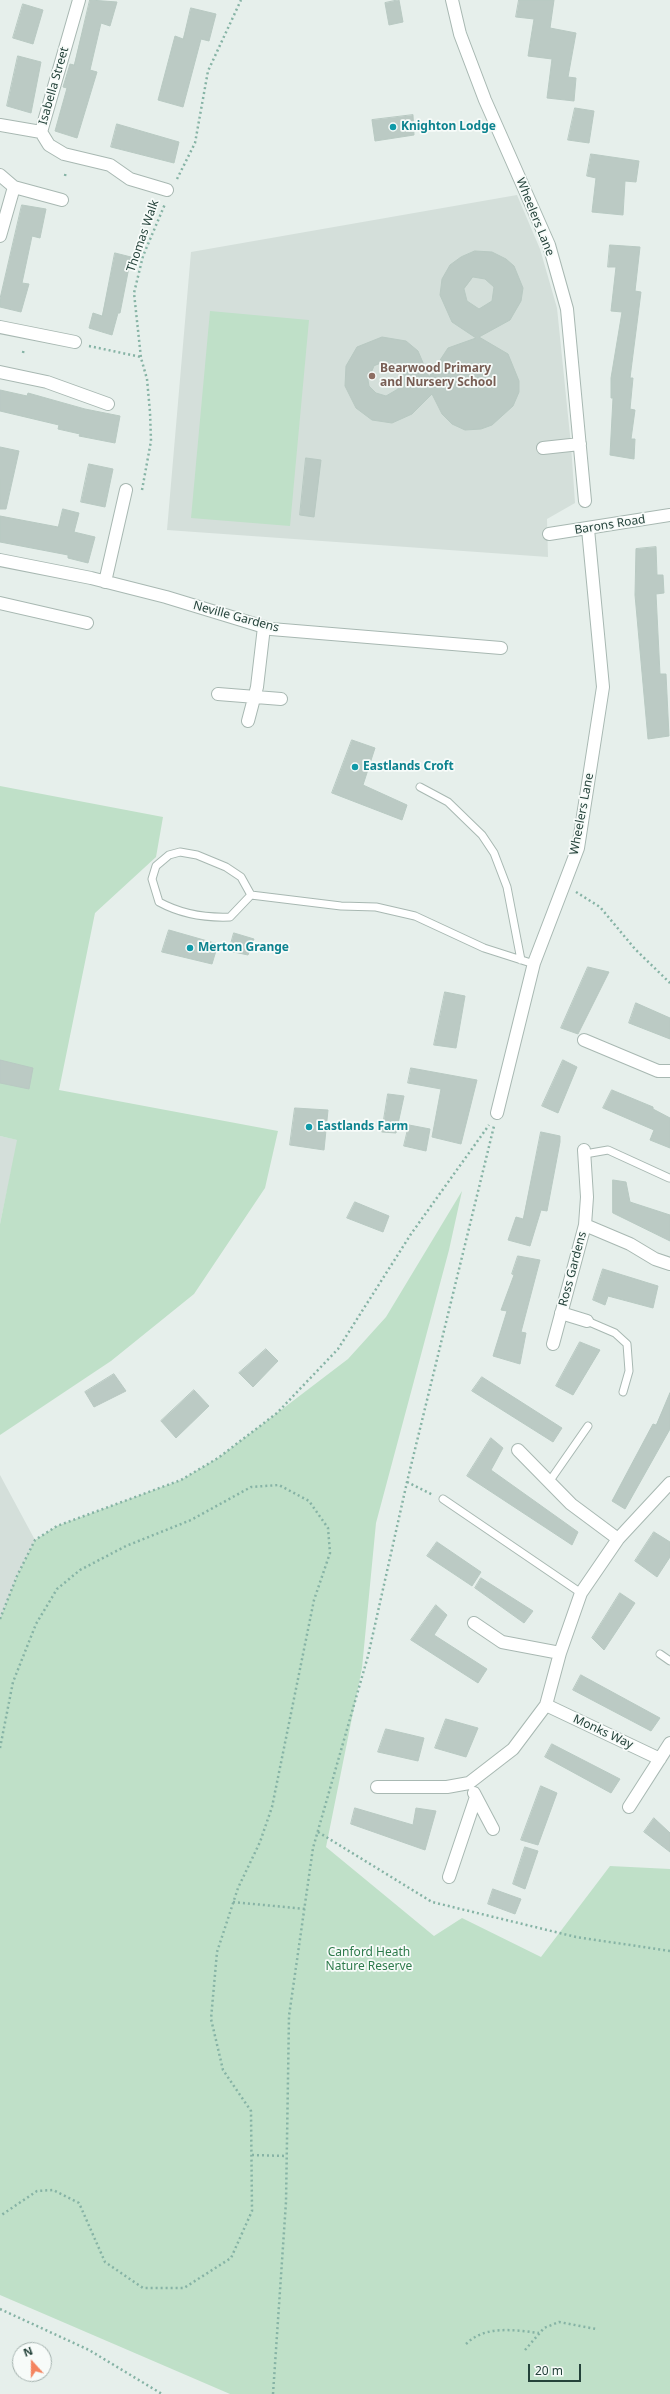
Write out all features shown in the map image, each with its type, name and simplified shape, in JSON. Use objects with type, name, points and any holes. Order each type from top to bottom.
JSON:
[{"type":"street","name":"Isabella Street","points":[[0,125],[29,132],[41,132],[79,0]]},
{"type":"street","name":"Wheelers Lane","points":[[452,0],[460,34],[484,100],[549,245],[567,309],[585,501]]},
{"type":"street","points":[[41,132],[49,145],[64,154],[110,165],[130,179],[167,190]]},
{"type":"street","points":[[0,175],[14,187],[62,200]]},
{"type":"street","points":[[0,236],[14,187]]},
{"type":"street","points":[[0,327],[75,342]]},
{"type":"street","points":[[0,372],[47,382],[108,404]]},
{"type":"street","points":[[543,448],[580,444]]},
{"type":"street","points":[[105,582],[126,490]]},
{"type":"street","name":"Barons Road","points":[[549,534],[670,515]]},
{"type":"street","name":"Wheelers Lane","points":[[497,1114],[534,964],[578,848],[603,687],[588,529]]},
{"type":"street","name":"Neville Gardens","points":[[0,560],[105,582],[166,597],[264,627],[501,648]]},
{"type":"street","points":[[0,603],[87,623]]},
{"type":"street","points":[[248,721],[255,696],[264,627]]},
{"type":"street","points":[[218,694],[282,699]]},
{"type":"street","points":[[584,1040],[658,1071],[670,1071]]},
{"type":"street","name":"Ross Gardens","points":[[553,1344],[585,1225],[587,1197],[584,1152]]},
{"type":"street","name":"Ross Gardens","points":[[585,1225],[630,1244],[654,1260],[670,1264]]},
{"type":"street","name":"Ross Gardens","points":[[561,1314],[587,1321]]},
{"type":"street","points":[[518,1450],[571,1504],[618,1539]]},
{"type":"street","points":[[377,1787],[447,1787],[469,1783],[514,1749],[546,1705],[560,1653],[581,1593],[618,1539],[670,1483]]},
{"type":"street","points":[[474,1623],[502,1642],[560,1653]]},
{"type":"street","name":"Monks Way","points":[[546,1705],[660,1759]]},
{"type":"street","points":[[630,1807],[670,1743]]},
{"type":"street","points":[[469,1783],[493,1829]]},
{"type":"street","points":[[450,1877],[476,1797]]},
{"type":"lane","points":[[420,787],[448,802],[482,835],[494,852],[507,887],[521,960]]},
{"type":"lane","points":[[180,852],[197,855],[226,868],[241,878],[251,895],[230,917],[208,918],[172,909],[159,902],[152,879],[156,866],[169,855],[180,852]]},
{"type":"lane","points":[[251,895],[341,906],[376,907],[392,910],[414,916],[484,948],[534,964]]},
{"type":"lane","points":[[584,1152],[608,1150],[669,1178]]},
{"type":"lane","points":[[587,1321],[615,1333],[627,1344],[629,1371],[623,1392]]},
{"type":"lane","points":[[549,1482],[588,1426]]},
{"type":"lane","points":[[443,1499],[581,1593]]},
{"type":"lane","points":[[660,1654],[670,1661]]},
{"type":"path","name":"Thomas Walk","points":[[141,492],[151,441],[147,379],[141,358],[134,293],[143,256],[164,209],[167,190],[180,176],[195,143],[208,71],[241,0]]},
{"type":"path","points":[[65,176],[66,171]]},
{"type":"path","points":[[75,342],[141,358]]},
{"type":"path","points":[[23,353],[24,348]]},
{"type":"path","points":[[564,885],[600,907],[635,949],[670,983]]},
{"type":"path","points":[[272,2394],[286,2202],[289,2016],[313,1848],[368,1656],[407,1482],[497,1114]]},
{"type":"path","points":[[0,1619],[17,1576],[36,1540],[56,1526],[181,1480],[218,1458],[277,1413],[338,1349],[411,1234],[497,1114]]},
{"type":"path","points":[[407,1482],[443,1499]]},
{"type":"path","points":[[0,1748],[13,1682],[36,1624],[57,1589],[80,1570],[126,1546],[191,1520],[251,1487],[279,1485],[309,1501],[328,1528],[330,1553],[314,1600],[272,1807],[260,1842],[233,1902],[218,1952],[211,2019],[223,2070],[251,2111],[252,2211],[231,2258],[184,2288],[143,2288],[105,2262],[78,2203],[53,2190],[37,2191],[0,2216]]},
{"type":"path","points":[[318,1832],[432,1902],[576,1937],[670,1951]]},
{"type":"path","points":[[233,1902],[305,1909]]},
{"type":"path","points":[[252,2155],[287,2156]]},
{"type":"path","points":[[0,2309],[89,2350],[162,2394]]},
{"type":"path","points":[[525,2350],[544,2328],[559,2322],[596,2329]]},
{"type":"path","points":[[466,2344],[474,2336],[493,2330],[539,2333]]},
{"type":"shaded area","name":"Bearwood Primary and Nursery School","points":[[517,195],[540,249],[557,308],[571,445],[575,503],[547,519],[548,557],[167,530],[191,252]]},
{"type":"shaded area","points":[[0,1136],[18,1140],[0,1224]]},
{"type":"shaded area","points":[[0,1475],[35,1540],[17,1576],[0,1619]]},
{"type":"green space","points":[[210,311],[309,320],[290,526],[191,518]]},
{"type":"green space","points":[[0,786],[163,817],[156,857],[95,913],[59,1090],[278,1131],[265,1188],[194,1294],[111,1361],[0,1435],[0,1224],[17,1140],[0,1136]]},
{"type":"green space","name":"Canford Heath Nature Reserve","points":[[462,1191],[449,1250],[376,1523],[362,1668],[326,1847],[434,1936],[462,1918],[541,1957],[610,1866],[670,1869],[670,2394],[230,2394],[0,2295],[0,1619],[17,1576],[35,1540],[57,1526],[181,1480],[218,1458],[348,1359],[386,1317]]},
{"type":"building","points":[[90,0],[117,2],[110,26],[101,23],[90,70],[97,72],[77,138],[55,131],[67,88],[63,87],[70,64],[74,65]]},
{"type":"building","points":[[399,0],[403,22],[389,25],[385,3]]},
{"type":"building","points":[[519,0],[554,0],[550,28],[576,33],[568,77],[576,78],[574,101],[547,98],[552,59],[528,56],[534,19],[516,17]]},
{"type":"building","points":[[23,4],[43,10],[33,44],[13,38]]},
{"type":"building","points":[[191,8],[216,14],[209,41],[201,39],[183,107],[158,100],[175,36],[183,39]]},
{"type":"building","points":[[18,56],[41,62],[31,113],[7,106]]},
{"type":"building","points":[[575,108],[594,111],[589,143],[568,140]]},
{"type":"building","name":"Knighton Lodge","points":[[413,115],[414,135],[375,141],[372,120]]},
{"type":"building","points":[[117,124],[179,142],[174,163],[111,147]]},
{"type":"building","points":[[591,154],[639,161],[636,182],[625,181],[623,215],[592,212],[596,178],[587,176]]},
{"type":"building","points":[[22,205],[46,209],[40,238],[32,236],[22,283],[29,284],[21,312],[0,307],[0,299]]},
{"type":"building","points":[[610,245],[640,247],[635,291],[641,292],[630,378],[633,378],[630,409],[635,410],[631,439],[635,439],[634,459],[610,455],[613,398],[611,398],[611,378],[622,312],[611,311],[616,267],[608,267]]},
{"type":"building","points":[[475,251],[492,252],[506,259],[514,266],[523,288],[521,301],[510,320],[479,337],[508,354],[519,381],[519,392],[513,406],[492,425],[481,429],[465,430],[452,424],[442,414],[432,394],[412,414],[392,423],[372,420],[356,408],[345,386],[346,366],[357,347],[382,337],[406,341],[418,351],[429,377],[448,348],[476,338],[452,322],[440,295],[442,279],[450,265],[461,257]],"holes":[[[473,277],[485,279],[494,287],[492,301],[479,309],[467,301],[464,289]],[[384,362],[397,367],[402,376],[398,389],[386,396],[376,393],[369,386],[368,380],[374,366]]]},
{"type":"building","points":[[115,253],[131,257],[120,313],[118,313],[112,335],[89,328],[93,313],[102,316]]},
{"type":"building","points":[[0,390],[27,396],[28,393],[85,409],[120,416],[115,443],[79,436],[80,434],[58,429],[59,425],[0,411]]},
{"type":"building","points":[[0,447],[19,451],[6,509],[0,509]]},
{"type":"building","points":[[306,458],[321,460],[314,517],[300,515]]},
{"type":"building","points":[[89,464],[113,469],[105,507],[81,502]]},
{"type":"building","points":[[63,509],[79,513],[74,532],[95,537],[88,563],[68,558],[68,555],[0,542],[0,516],[58,527]]},
{"type":"building","points":[[656,547],[657,575],[663,575],[664,593],[656,594],[660,674],[666,674],[669,736],[648,739],[635,595],[636,549]]},
{"type":"building","name":"Eastlands Croft","points":[[352,740],[375,748],[363,785],[407,805],[402,820],[332,793]]},
{"type":"building","name":"Merton Grange","points":[[169,930],[218,944],[212,964],[162,952]]},
{"type":"building","points":[[234,933],[254,939],[248,955],[229,951]]},
{"type":"building","points":[[588,967],[609,972],[578,1034],[561,1028]]},
{"type":"building","points":[[445,992],[465,996],[456,1048],[434,1045]]},
{"type":"building","points":[[636,1003],[670,1018],[670,1039],[629,1023]]},
{"type":"building","points":[[0,1060],[33,1068],[29,1089],[0,1083]]},
{"type":"building","points":[[563,1060],[577,1067],[558,1113],[542,1106]]},
{"type":"building","points":[[411,1068],[477,1080],[461,1144],[432,1137],[441,1089],[408,1083]]},
{"type":"building","points":[[612,1090],[653,1107],[653,1109],[670,1118],[670,1148],[650,1140],[654,1130],[603,1108]]},
{"type":"building","points":[[388,1094],[404,1096],[396,1133],[382,1132]]},
{"type":"building","name":"Eastlands Farm","points":[[295,1108],[328,1110],[324,1150],[290,1145]]},
{"type":"building","points":[[409,1125],[430,1129],[426,1151],[404,1146]]},
{"type":"building","points":[[541,1132],[560,1136],[560,1142],[547,1211],[541,1210],[530,1246],[508,1240],[516,1217],[523,1219]]},
{"type":"building","points":[[613,1180],[626,1182],[630,1202],[670,1215],[670,1241],[613,1213]]},
{"type":"building","points":[[355,1202],[389,1216],[383,1232],[347,1218]]},
{"type":"building","points":[[518,1256],[540,1260],[521,1332],[526,1333],[520,1364],[493,1356],[507,1311],[501,1310],[514,1275],[512,1274]]},
{"type":"building","points":[[603,1269],[658,1286],[653,1308],[608,1296],[605,1305],[593,1300]]},
{"type":"building","points":[[580,1342],[600,1350],[573,1395],[556,1386]]},
{"type":"building","points":[[266,1349],[278,1361],[253,1387],[239,1373]]},
{"type":"building","points":[[114,1374],[126,1391],[94,1407],[85,1392]]},
{"type":"building","points":[[482,1377],[562,1428],[553,1442],[472,1391]]},
{"type":"building","points":[[194,1390],[209,1406],[176,1438],[161,1421]]},
{"type":"building","points":[[670,1393],[670,1429],[625,1509],[612,1501],[653,1424],[656,1425]]},
{"type":"building","points":[[491,1438],[503,1448],[491,1470],[578,1532],[572,1545],[467,1476]]},
{"type":"building","points":[[654,1532],[670,1542],[670,1557],[657,1577],[635,1561]]},
{"type":"building","points":[[437,1542],[481,1572],[472,1586],[427,1556]]},
{"type":"building","points":[[481,1578],[533,1611],[524,1623],[475,1588]]},
{"type":"building","points":[[620,1593],[635,1603],[604,1650],[592,1638]]},
{"type":"building","points":[[436,1605],[447,1615],[434,1635],[487,1669],[478,1683],[411,1640]]},
{"type":"building","points":[[581,1675],[660,1718],[651,1731],[573,1690]]},
{"type":"building","points":[[446,1719],[478,1728],[466,1757],[435,1748]]},
{"type":"building","points":[[386,1729],[424,1738],[418,1761],[378,1752]]},
{"type":"building","points":[[552,1744],[620,1779],[611,1793],[545,1757]]},
{"type":"building","points":[[541,1786],[557,1793],[538,1845],[521,1840]]},
{"type":"building","points":[[355,1808],[413,1825],[416,1808],[436,1811],[425,1850],[351,1824]]},
{"type":"building","points":[[654,1818],[670,1833],[670,1852],[644,1832]]},
{"type":"building","points":[[525,1847],[538,1851],[525,1889],[513,1884]]},
{"type":"building","points":[[493,1889],[521,1899],[515,1914],[488,1904]]},
{"type":"place","name":"Knighton Lodge","points":[[393,127]]},
{"type":"place","name":"Bearwood Primary and Nursery School","points":[[372,376]]},
{"type":"place","name":"Eastlands Croft","points":[[355,767]]},
{"type":"place","name":"Merton Grange","points":[[190,948]]},
{"type":"place","name":"Eastlands Farm","points":[[309,1127]]}]
